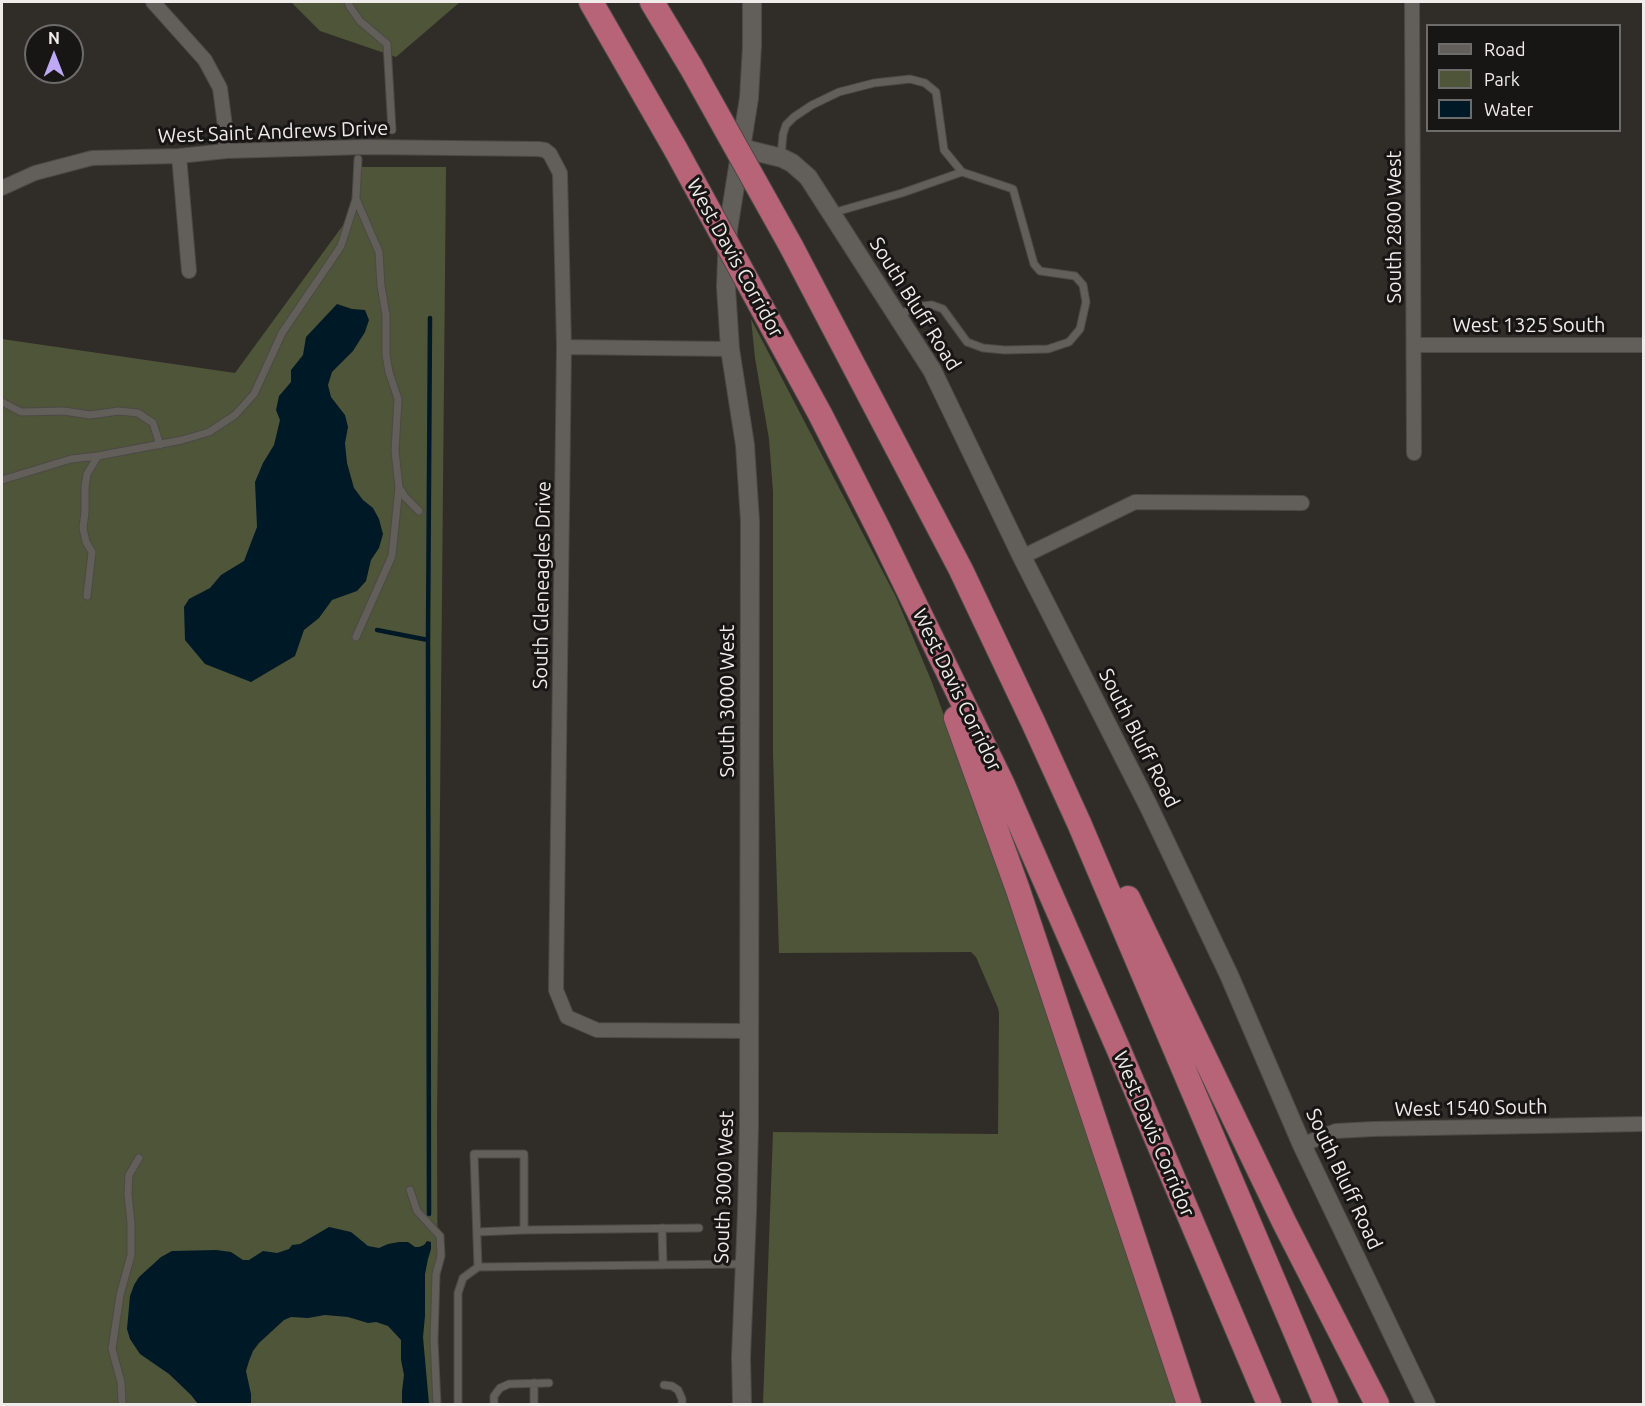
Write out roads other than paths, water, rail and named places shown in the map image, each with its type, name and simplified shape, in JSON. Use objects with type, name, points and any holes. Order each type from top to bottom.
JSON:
[{"type":"highway","name":"West Davis Corridor","points":[[591,2],[676,150],[820,414],[1003,784],[1269,1404]]},
{"type":"highway","points":[[652,2],[791,246],[961,570],[979,613],[1033,722],[1079,823],[1326,1404]]},
{"type":"highway","points":[[979,613],[1018,670],[1284,1222],[1377,1404]]},
{"type":"highway","points":[[926,625],[949,699],[1047,972],[1189,1404]]},
{"type":"street","points":[[153,2],[205,60],[220,88],[226,151]]},
{"type":"street","name":"South 3000 West","points":[[742,1404],[741,1357],[747,1201],[749,1032],[750,521],[745,444],[727,318],[726,259],[732,202],[749,98],[752,2]]},
{"type":"street","name":"South 2800 West","points":[[1412,2],[1414,453]]},
{"type":"street","name":"West Saint Andrews Drive","points":[[2,188],[35,173],[92,158],[366,147],[538,149],[550,154]]},
{"type":"street","name":"South Bluff Road","points":[[741,148],[792,163],[808,177],[932,370],[1022,556],[1149,807],[1229,975],[1302,1145],[1426,1404]]},
{"type":"street","name":"South Gleneagles Drive","points":[[550,154],[560,173],[564,347],[556,990],[567,1017],[597,1030],[749,1032]]},
{"type":"street","points":[[179,156],[189,270]]},
{"type":"street","name":"West 1325 South","points":[[1414,345],[1644,345]]},
{"type":"street","points":[[564,347],[730,349]]},
{"type":"street","points":[[1022,556],[1135,502],[1302,503]]},
{"type":"street","name":"West 1540 South","points":[[1302,1145],[1336,1131],[1644,1124]]},
{"type":"lane","points":[[348,2],[360,21],[387,44],[392,130]]},
{"type":"lane","points":[[780,158],[786,125],[802,111],[822,100],[857,87],[883,81],[910,79],[925,83],[936,92],[944,150],[962,172],[1013,189],[1034,264],[1040,271],[1075,276],[1083,285],[1086,302],[1080,329],[1069,342],[1048,349],[1005,350],[983,348],[967,342],[943,309],[932,305],[896,315]]},
{"type":"lane","points":[[2,480],[71,459],[182,440],[209,432],[235,415],[254,394],[282,333],[341,246],[356,199],[358,159]]},
{"type":"lane","points":[[832,213],[902,193],[962,172]]},
{"type":"lane","points":[[356,199],[379,252],[386,315],[386,355],[398,399],[394,451],[399,487],[392,556],[356,637]]},
{"type":"lane","points":[[2,402],[21,412],[64,411],[90,416],[119,411],[138,413],[153,423],[160,445]]},
{"type":"lane","points":[[87,596],[92,552],[86,542],[83,528],[85,487],[87,474],[98,456]]},
{"type":"lane","points":[[399,487],[419,511]]},
{"type":"lane","points":[[478,1267],[474,1154],[524,1154],[524,1230]]},
{"type":"lane","points":[[122,1404],[121,1382],[112,1349],[120,1295],[131,1255],[129,1175],[139,1158]]},
{"type":"lane","points":[[410,1190],[417,1211],[440,1236],[441,1256],[436,1274],[434,1340],[437,1404]]},
{"type":"lane","points":[[662,1228],[663,1265]]},
{"type":"lane","points":[[477,1233],[524,1230],[699,1228]]},
{"type":"lane","points":[[458,1404],[458,1293],[463,1278],[478,1267],[744,1264]]},
{"type":"lane","points":[[534,1383],[534,1404]]},
{"type":"lane","points":[[494,1404],[495,1396],[500,1388],[509,1384],[549,1383]]},
{"type":"lane","points":[[664,1385],[678,1390],[682,1404]]},
{"type":"water","points":[[337,304],[365,310],[369,320],[365,332],[353,351],[332,372],[328,385],[331,397],[345,415],[348,427],[345,443],[347,463],[354,488],[373,508],[383,534],[379,548],[371,560],[366,581],[357,591],[332,600],[319,618],[304,630],[295,656],[251,682],[205,664],[185,640],[184,607],[189,599],[210,588],[221,575],[244,561],[257,527],[255,482],[274,445],[280,420],[276,410],[279,396],[291,382],[291,370],[303,355],[306,337]]},
{"type":"water","points":[[329,1227],[351,1232],[368,1246],[379,1248],[399,1242],[408,1242],[419,1247],[427,1241],[431,1242],[425,1274],[423,1337],[429,1404],[402,1404],[404,1375],[401,1340],[388,1326],[376,1322],[368,1323],[348,1317],[325,1315],[308,1318],[291,1317],[284,1320],[259,1343],[249,1361],[246,1371],[251,1404],[198,1404],[169,1374],[140,1354],[130,1339],[127,1329],[130,1296],[134,1285],[139,1277],[161,1257],[172,1251],[216,1250],[231,1252],[243,1260],[249,1260],[263,1251],[277,1253],[289,1249],[292,1245],[300,1244]]},
{"type":"waterway","points":[[429,1214],[430,318]]},
{"type":"waterway","points":[[377,630],[428,640]]}]
